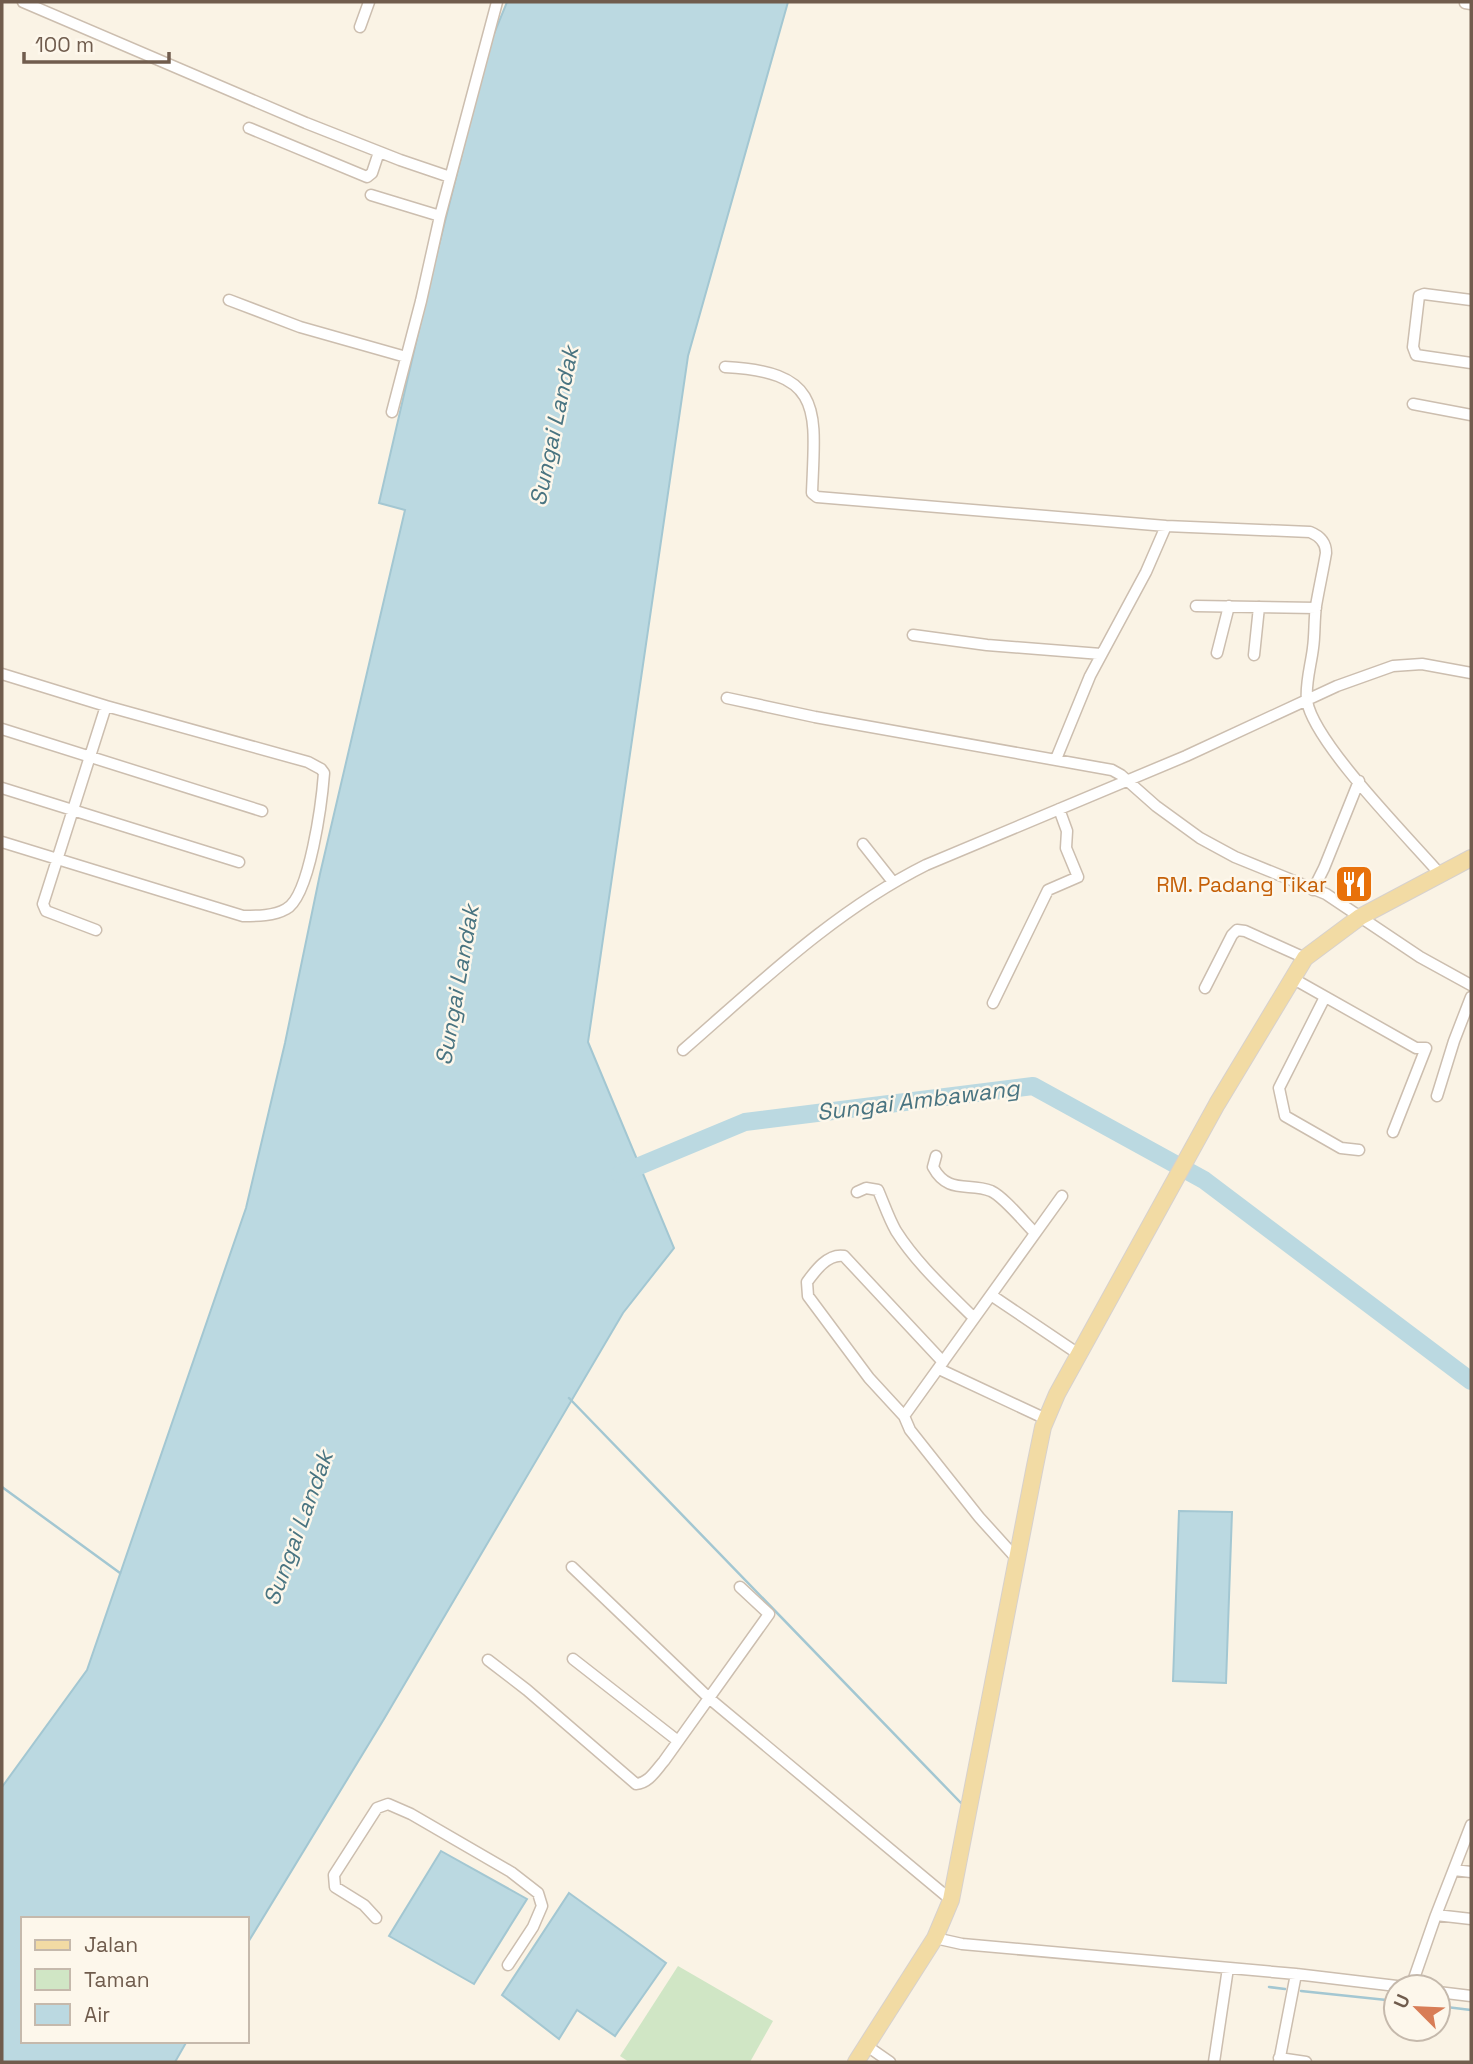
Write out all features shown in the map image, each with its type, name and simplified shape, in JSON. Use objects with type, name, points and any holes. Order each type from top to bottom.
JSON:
[{"type":"main road","points":[[856,2062],[936,1938],[950,1900],[1016,1558],[1046,1419],[1077,1353],[1217,1104],[1305,958],[1360,917],[1471,858]]},
{"type":"street","points":[[23,2],[379,152],[450,177]]},
{"type":"street","points":[[360,27],[369,2]]},
{"type":"street","points":[[392,412],[440,216],[497,2]]},
{"type":"street","points":[[249,128],[367,177],[372,173],[379,152]]},
{"type":"street","points":[[371,195],[440,216]]},
{"type":"street","points":[[1471,300],[1424,294],[1419,296],[1413,347],[1414,353],[1419,356],[1471,363]]},
{"type":"street","points":[[229,300],[300,327],[406,357]]},
{"type":"street","points":[[725,367],[751,368],[778,375],[798,386],[808,398],[815,442],[812,493],[817,497],[1166,526],[1310,532],[1317,535],[1326,547],[1326,553],[1316,608],[1307,700],[1318,729],[1359,781],[1440,874]]},
{"type":"street","points":[[1413,404],[1471,415]]},
{"type":"street","points":[[1056,759],[1078,701],[1146,572],[1166,526]]},
{"type":"street","points":[[1196,606],[1316,608]]},
{"type":"street","points":[[1217,653],[1229,606]]},
{"type":"street","points":[[1254,655],[1259,607]]},
{"type":"street","points":[[914,635],[987,645],[1101,654]]},
{"type":"street","points":[[683,1049],[842,915],[892,882],[926,865],[1367,675],[1407,663],[1471,673]]},
{"type":"street","points":[[2,674],[308,762],[324,773],[315,844],[301,891],[296,901],[287,909],[270,914],[243,916],[2,842]]},
{"type":"street","points":[[727,698],[815,717],[1112,770],[1156,806],[1208,842],[1235,857],[1338,901],[1420,957],[1471,985]]},
{"type":"street","points":[[96,930],[43,909],[43,904],[106,706]]},
{"type":"street","points":[[2,729],[262,811]]},
{"type":"street","points":[[1313,890],[1359,781]]},
{"type":"street","points":[[2,788],[239,862]]},
{"type":"street","points":[[993,1003],[1048,890],[1078,877],[1066,848],[1068,831],[1059,809]]},
{"type":"street","points":[[863,844],[892,882]]},
{"type":"street","points":[[1205,988],[1237,930],[1245,930],[1305,958]]},
{"type":"street","points":[[1292,978],[1416,1048],[1426,1048],[1394,1132]]},
{"type":"street","points":[[1437,1096],[1471,996]]},
{"type":"street","points":[[1325,997],[1279,1088],[1285,1116],[1341,1148],[1359,1150]]},
{"type":"street","points":[[936,1156],[933,1167],[943,1181],[959,1187],[992,1192],[1035,1233]]},
{"type":"street","points":[[858,1192],[866,1188],[878,1191],[895,1230],[908,1248],[935,1280],[974,1318]]},
{"type":"street","points":[[904,1416],[1062,1196]]},
{"type":"street","points":[[1016,1558],[979,1517],[910,1430],[904,1416],[869,1378],[808,1296],[807,1282],[816,1269],[834,1256],[844,1256],[941,1366],[1003,1400],[1046,1419]]},
{"type":"street","points":[[991,1295],[1077,1353]]},
{"type":"street","points":[[572,1567],[709,1699],[950,1900]]},
{"type":"street","points":[[488,1660],[636,1784],[646,1781],[653,1774],[769,1614],[740,1587]]},
{"type":"street","points":[[573,1659],[678,1741]]},
{"type":"street","points":[[376,1918],[364,1905],[335,1887],[334,1875],[377,1808],[388,1804],[411,1814],[511,1872],[538,1892],[542,1906],[533,1927],[508,1965]]},
{"type":"street","points":[[1416,1973],[1471,1826]]},
{"type":"street","points":[[1454,1870],[1471,1872]]},
{"type":"street","points":[[1436,1914],[1471,1919]]},
{"type":"street","points":[[936,1938],[962,1944],[1382,1984]]},
{"type":"street","points":[[1213,2062],[1228,1968]]},
{"type":"street","points":[[1296,1974],[1279,2060],[1306,2062]]},
{"type":"street","points":[[1452,1994],[1471,1996]]},
{"type":"street","points":[[867,2046],[890,2062]]},
{"type":"green space","points":[[678,1966],[773,2021],[750,2062],[629,2062],[620,2056]]},
{"type":"water","name":"Sungai Landak","points":[[507,2],[788,2],[688,356],[588,1042],[674,1248],[623,1313],[384,1719],[248,1942],[248,1917],[21,1917],[21,2043],[186,2043],[175,2062],[2,2062],[2,1787],[87,1670],[246,1208],[405,510],[379,503],[432,273],[489,46]]},
{"type":"water","points":[[1179,1511],[1232,1512],[1226,1683],[1173,1681]]},
{"type":"water","points":[[441,1851],[527,1899],[474,1984],[389,1936]]},
{"type":"water","points":[[569,1893],[666,1963],[615,2036],[577,2010],[559,2039],[502,1995]]},
{"type":"waterway","name":"Sungai Ambawang","points":[[620,1174],[745,1122],[1033,1086],[1204,1180],[1471,1381]]},
{"type":"waterway","points":[[569,1398],[961,1803]]},
{"type":"waterway","points":[[2,1487],[120,1573]]},
{"type":"waterway","points":[[1269,1987],[1285,1989]]},
{"type":"waterway","points":[[1301,1991],[1382,2000]]},
{"type":"waterway","points":[[1452,2008],[1471,2010]]},
{"type":"place","name":"RM. Padang Tikar","points":[[1354,884]]}]
